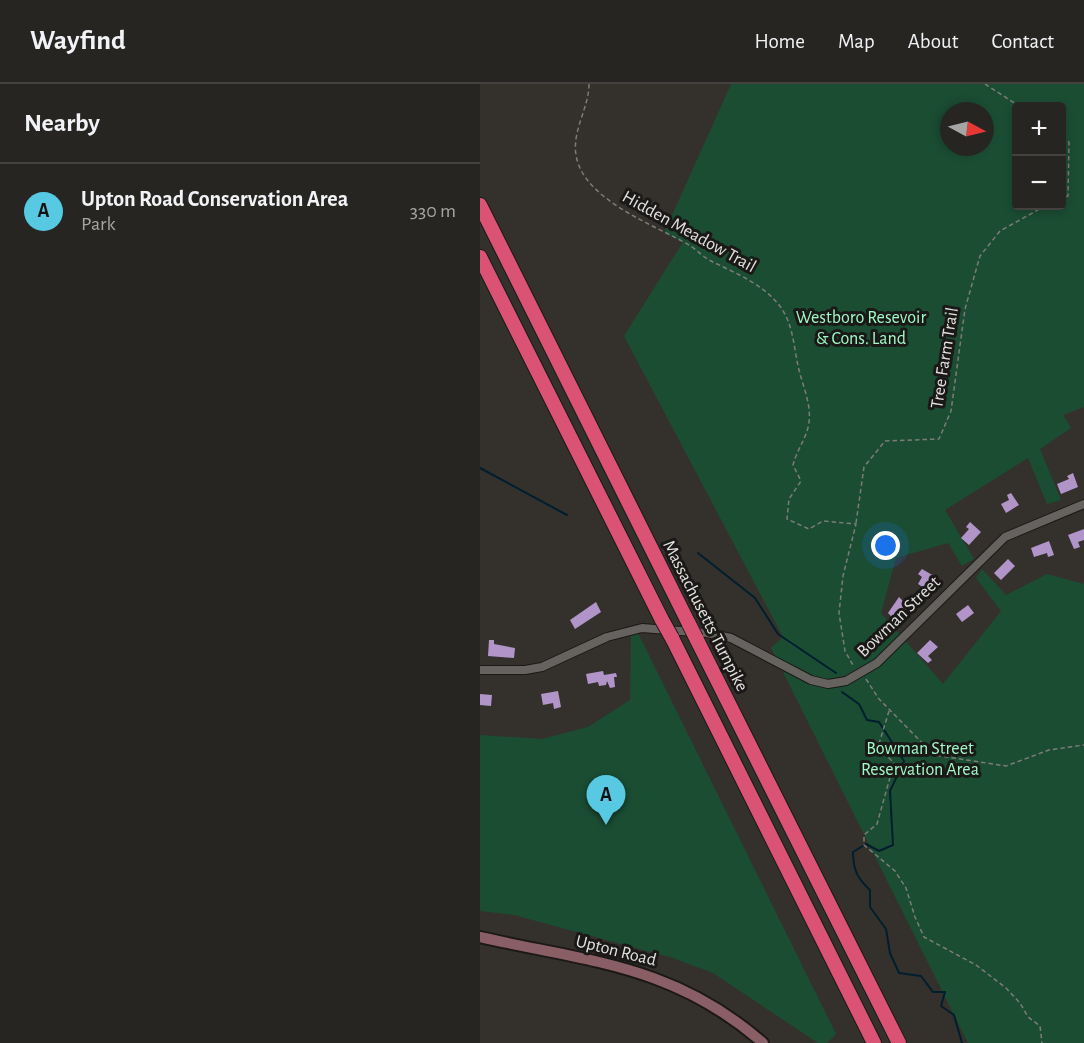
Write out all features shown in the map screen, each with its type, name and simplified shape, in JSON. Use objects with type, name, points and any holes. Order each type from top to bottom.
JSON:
[{"type":"highway","name":"Massachusetts Turnpike","points":[[480,205],[899,1043]]},
{"type":"highway","points":[[480,256],[874,1043]]},
{"type":"main road","name":"Upton Road","points":[[480,937],[620,966],[655,976],[711,1005],[764,1043]]},
{"type":"street","name":"Bowman Street","points":[[480,670],[525,670],[542,667],[607,637],[642,628],[707,633],[731,638],[794,672],[828,684],[846,681],[862,673],[890,651],[1005,537],[1084,504]]},
{"type":"path","name":"Hidden Meadow Trail","points":[[589,84],[577,135],[576,155],[588,181],[600,195],[621,208],[690,245],[708,260],[756,283],[788,320],[799,369],[809,400],[807,431],[798,446],[793,465],[801,480],[789,499],[787,519],[809,529],[823,521],[856,524]]},
{"type":"path","points":[[985,84],[1013,102]]},
{"type":"path","points":[[1066,140],[1069,142],[1070,168],[1068,196],[1066,197]]},
{"type":"path","name":"Tree Farm Trail","points":[[856,524],[864,467],[885,441],[939,439],[951,411],[964,309],[980,256],[1000,231],[1039,210]]},
{"type":"path","points":[[856,524],[843,576],[839,613],[845,651],[879,699],[934,755],[1006,766],[1049,750],[1084,745]]},
{"type":"path","points":[[889,710],[878,747],[894,764],[877,824],[864,836],[864,845],[895,871],[906,888],[924,937],[976,965],[1006,988],[1020,1003],[1028,1017],[1040,1026],[1042,1043]]},
{"type":"green space","name":"Westboro Resevoir & Cons. Land","points":[[731,84],[1084,84],[1084,407],[1063,415],[1071,428],[1040,449],[1061,500],[1047,504],[1028,458],[945,510],[974,559],[962,566],[948,543],[896,558],[881,613],[943,684],[1001,611],[976,578],[982,569],[1006,595],[1047,574],[1084,584],[1084,1043],[968,1043],[771,648],[783,637],[624,336],[683,242],[664,233]]},
{"type":"green space","points":[[636,629],[836,1034],[827,1043],[818,1043],[713,973],[673,958],[514,915],[480,911],[480,735],[542,739],[588,727],[630,700],[631,631]]},
{"type":"building","points":[[1073,473],[1078,487],[1061,494],[1057,484],[1069,479],[1067,476]]},
{"type":"building","points":[[1011,493],[1019,505],[1006,513],[1001,504],[1009,500],[1007,495]]},
{"type":"building","points":[[970,522],[981,532],[969,545],[961,538],[969,529],[966,527]]},
{"type":"building","points":[[1084,529],[1084,540],[1078,542],[1080,547],[1074,549],[1068,535]]},
{"type":"building","points":[[1049,541],[1054,555],[1048,557],[1047,553],[1034,557],[1031,548]]},
{"type":"building","points":[[1008,559],[1015,566],[1001,580],[994,573]]},
{"type":"building","points":[[922,569],[934,576],[926,589],[918,584],[922,577],[918,574]]},
{"type":"building","points":[[899,597],[909,607],[895,620],[888,613]]},
{"type":"building","points":[[596,602],[601,612],[575,629],[570,620]]},
{"type":"building","points":[[968,605],[974,613],[962,622],[956,614]]},
{"type":"building","points":[[489,640],[494,640],[494,644],[515,648],[514,658],[488,656]]},
{"type":"building","points":[[930,640],[938,647],[928,656],[932,660],[928,663],[917,653]]},
{"type":"building","points":[[603,671],[604,675],[616,673],[615,687],[610,688],[607,681],[606,685],[599,686],[598,682],[588,684],[586,674]]},
{"type":"building","points":[[558,691],[561,707],[554,709],[553,703],[543,705],[541,694]]},
{"type":"building","points":[[480,694],[492,695],[491,706],[480,705]]},
{"type":"building","points":[[936,764],[943,767],[940,775],[933,772]]},
{"type":"waterway","points":[[480,468],[567,515]]},
{"type":"waterway","points":[[698,553],[755,598],[778,634],[836,673]]},
{"type":"waterway","points":[[842,692],[859,704],[867,720],[879,722],[904,761],[890,791],[893,845],[879,851],[866,844],[853,852],[855,868],[870,890],[870,907],[886,929],[890,953],[899,973],[921,976],[933,992],[945,992],[941,1006],[954,1015],[962,1043]]},
{"type":"place","name":"Upton Road Conservation Area","points":[[606,825]]},
{"type":"park label","name":"Bowman Street Reservation Area","points":[[920,759]]}]
